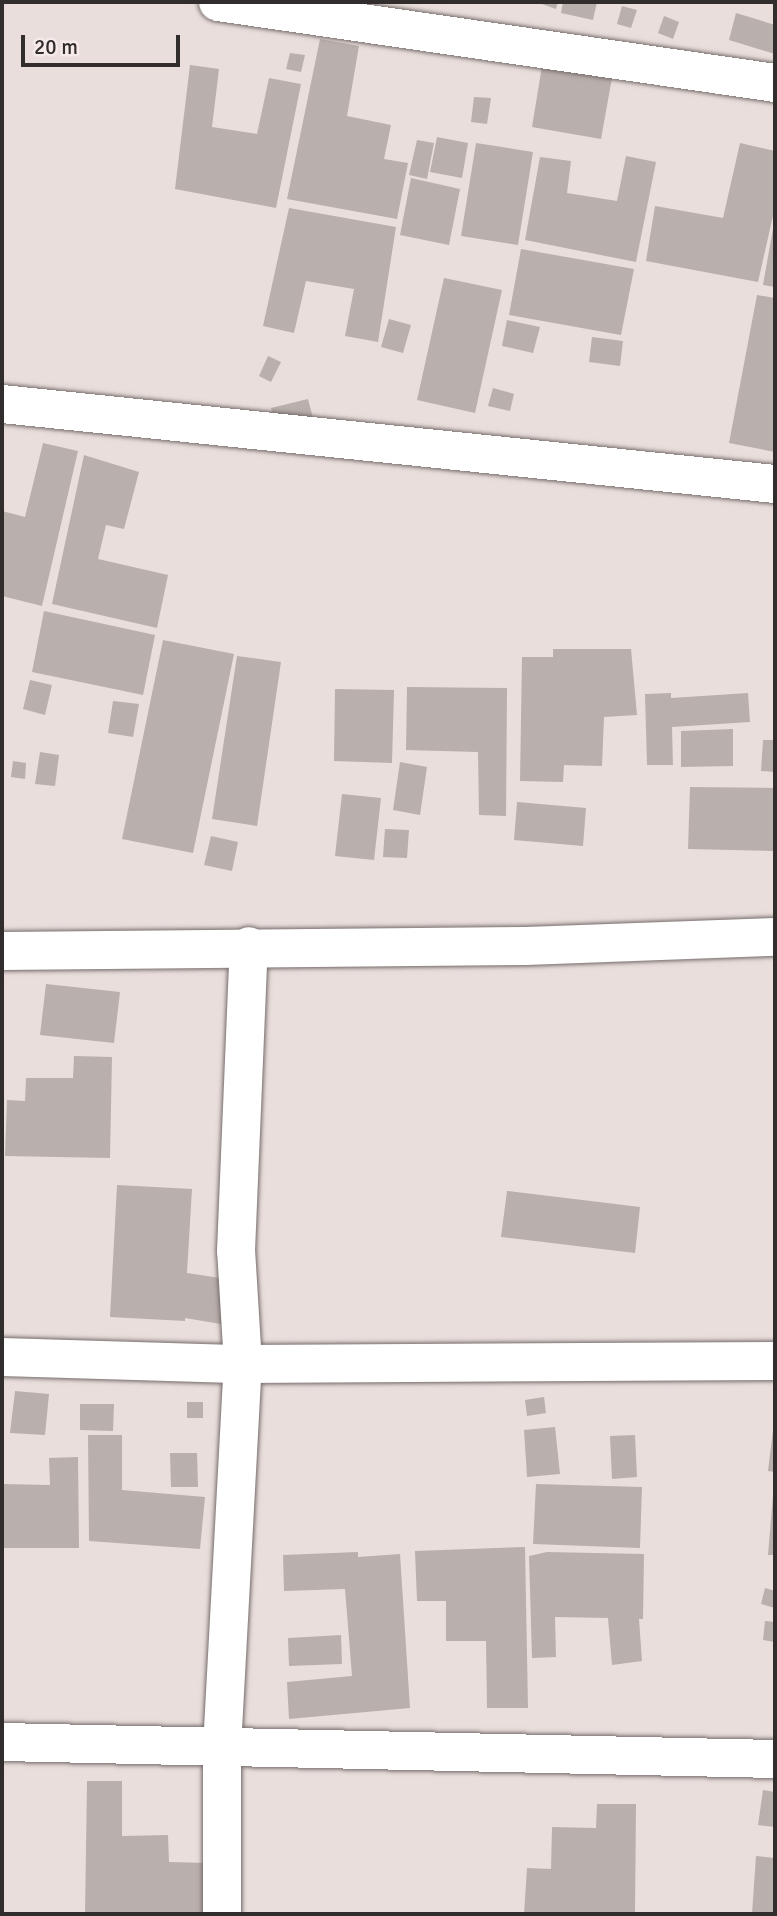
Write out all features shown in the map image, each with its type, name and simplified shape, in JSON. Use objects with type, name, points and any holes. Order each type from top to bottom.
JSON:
[{"type":"street","points":[[218,2],[775,83]]},
{"type":"street","points":[[2,404],[775,484]]},
{"type":"street","points":[[2,951],[249,946],[526,946],[775,937]]},
{"type":"street","points":[[222,1914],[222,1748],[243,1364],[236,1251],[249,946]]},
{"type":"street","points":[[2,1357],[243,1364],[775,1361]]},
{"type":"street","points":[[2,1742],[775,1759]]},
{"type":"building","points":[[536,2],[558,2],[556,9]]},
{"type":"building","points":[[563,2],[597,2],[593,20],[561,13]]},
{"type":"building","points":[[622,6],[637,10],[631,28],[617,24]]},
{"type":"building","points":[[736,13],[775,25],[775,54],[729,40]]},
{"type":"building","points":[[664,16],[679,22],[673,39],[658,33]]},
{"type":"building","points":[[320,39],[359,46],[347,116],[391,125],[384,159],[408,163],[397,219],[287,199]]},
{"type":"building","points":[[290,53],[305,55],[301,72],[286,69]]},
{"type":"building","points":[[190,65],[219,69],[212,127],[257,134],[269,78],[301,84],[276,208],[175,189]]},
{"type":"building","points":[[542,66],[612,78],[601,139],[532,127]]},
{"type":"building","points":[[474,97],[491,98],[487,124],[471,122]]},
{"type":"building","points":[[437,137],[468,143],[462,178],[430,172]]},
{"type":"building","points":[[417,140],[434,143],[427,179],[409,175]]},
{"type":"building","points":[[476,143],[533,152],[518,245],[461,236]]},
{"type":"building","points":[[740,143],[775,151],[775,207],[758,282],[646,261],[655,206],[723,218]]},
{"type":"building","points":[[626,156],[656,162],[636,262],[525,240],[540,157],[571,161],[567,193],[617,201]]},
{"type":"building","points":[[411,178],[460,189],[449,245],[400,235]]},
{"type":"building","points":[[289,208],[396,227],[378,342],[345,336],[354,289],[306,281],[294,333],[263,326]]},
{"type":"building","points":[[775,223],[775,287],[763,285]]},
{"type":"building","points":[[521,249],[634,269],[621,335],[509,315]]},
{"type":"building","points":[[444,278],[502,290],[475,413],[417,400]]},
{"type":"building","points":[[757,295],[775,298],[775,452],[729,443]]},
{"type":"building","points":[[389,319],[411,325],[403,353],[381,347]]},
{"type":"building","points":[[507,320],[540,327],[533,353],[502,346]]},
{"type":"building","points":[[592,337],[623,341],[620,366],[589,362]]},
{"type":"building","points":[[268,356],[281,362],[271,382],[259,376]]},
{"type":"building","points":[[493,388],[514,394],[510,411],[488,406]]},
{"type":"building","points":[[308,399],[313,418],[276,428],[271,408]]},
{"type":"building","points":[[43,443],[78,451],[42,606],[2,596],[2,511],[25,517]]},
{"type":"building","points":[[84,455],[139,472],[124,529],[106,525],[98,559],[168,575],[157,628],[52,604]]},
{"type":"building","points":[[44,611],[155,635],[143,695],[32,672]]},
{"type":"building","points":[[163,640],[234,654],[193,853],[122,839]]},
{"type":"building","points":[[553,649],[631,649],[637,715],[604,717],[602,766],[564,765],[563,782],[520,781],[522,657],[553,657]]},
{"type":"building","points":[[237,656],[281,662],[257,826],[212,819]]},
{"type":"building","points":[[30,680],[52,685],[45,715],[23,709]]},
{"type":"building","points":[[407,687],[507,688],[506,816],[479,815],[478,752],[406,750]]},
{"type":"building","points":[[335,689],[394,690],[392,763],[334,761]]},
{"type":"building","points":[[671,693],[671,698],[748,693],[750,722],[672,727],[673,765],[647,765],[645,694]]},
{"type":"building","points":[[113,701],[139,704],[133,737],[108,733]]},
{"type":"building","points":[[733,729],[733,766],[681,767],[681,731]]},
{"type":"building","points":[[763,740],[775,740],[775,772],[761,771]]},
{"type":"building","points":[[40,752],[59,755],[55,786],[35,784]]},
{"type":"building","points":[[13,761],[26,763],[25,779],[11,777]]},
{"type":"building","points":[[400,762],[427,767],[420,815],[393,810]]},
{"type":"building","points":[[690,787],[775,788],[775,851],[688,849]]},
{"type":"building","points":[[342,794],[381,798],[374,860],[335,856]]},
{"type":"building","points":[[517,802],[586,808],[583,846],[514,840]]},
{"type":"building","points":[[385,829],[409,830],[407,858],[383,857]]},
{"type":"building","points":[[211,836],[238,842],[232,871],[204,865]]},
{"type":"building","points":[[46,984],[120,992],[114,1043],[40,1035]]},
{"type":"building","points":[[74,1056],[112,1057],[110,1158],[5,1156],[7,1100],[25,1101],[26,1078],[73,1078]]},
{"type":"building","points":[[117,1185],[192,1189],[187,1273],[233,1280],[227,1325],[185,1318],[185,1321],[110,1317]]},
{"type":"building","points":[[507,1191],[640,1207],[635,1253],[501,1237]]},
{"type":"building","points":[[15,1391],[49,1394],[45,1435],[10,1433]]},
{"type":"building","points":[[544,1397],[546,1413],[527,1416],[525,1400]]},
{"type":"building","points":[[187,1402],[203,1402],[203,1418],[187,1418]]},
{"type":"building","points":[[80,1404],[114,1404],[113,1431],[80,1430]]},
{"type":"building","points":[[775,1422],[775,1472],[768,1471]]},
{"type":"building","points":[[555,1427],[560,1474],[527,1477],[524,1430]]},
{"type":"building","points":[[88,1435],[122,1435],[122,1490],[205,1497],[200,1549],[89,1541]]},
{"type":"building","points":[[635,1435],[637,1477],[612,1479],[610,1436]]},
{"type":"building","points":[[170,1453],[197,1453],[198,1487],[171,1487]]},
{"type":"building","points":[[78,1457],[79,1548],[2,1548],[2,1484],[50,1485],[49,1458]]},
{"type":"building","points":[[536,1484],[642,1487],[640,1548],[533,1544]]},
{"type":"building","points":[[773,1495],[775,1555],[768,1555]]},
{"type":"building","points":[[525,1547],[528,1708],[487,1708],[486,1641],[446,1641],[446,1601],[417,1601],[415,1551]]},
{"type":"building","points":[[358,1552],[358,1557],[400,1554],[410,1708],[289,1719],[287,1682],[352,1676],[345,1589],[284,1591],[283,1555]]},
{"type":"building","points":[[547,1552],[644,1554],[643,1619],[639,1619],[642,1661],[612,1665],[608,1618],[555,1617],[556,1657],[532,1658],[529,1556]]},
{"type":"building","points":[[765,1588],[775,1591],[775,1608],[761,1604]]},
{"type":"building","points":[[765,1621],[775,1622],[775,1642],[763,1640]]},
{"type":"building","points":[[341,1635],[342,1664],[289,1666],[288,1638]]},
{"type":"building","points":[[87,1781],[122,1781],[122,1836],[168,1835],[169,1862],[207,1863],[206,1914],[85,1914]]},
{"type":"building","points":[[763,1790],[775,1792],[775,1827],[758,1825]]},
{"type":"building","points":[[597,1804],[636,1804],[635,1914],[524,1914],[527,1868],[551,1869],[552,1827],[596,1828]]},
{"type":"building","points":[[756,1856],[775,1858],[775,1914],[752,1914]]}]
